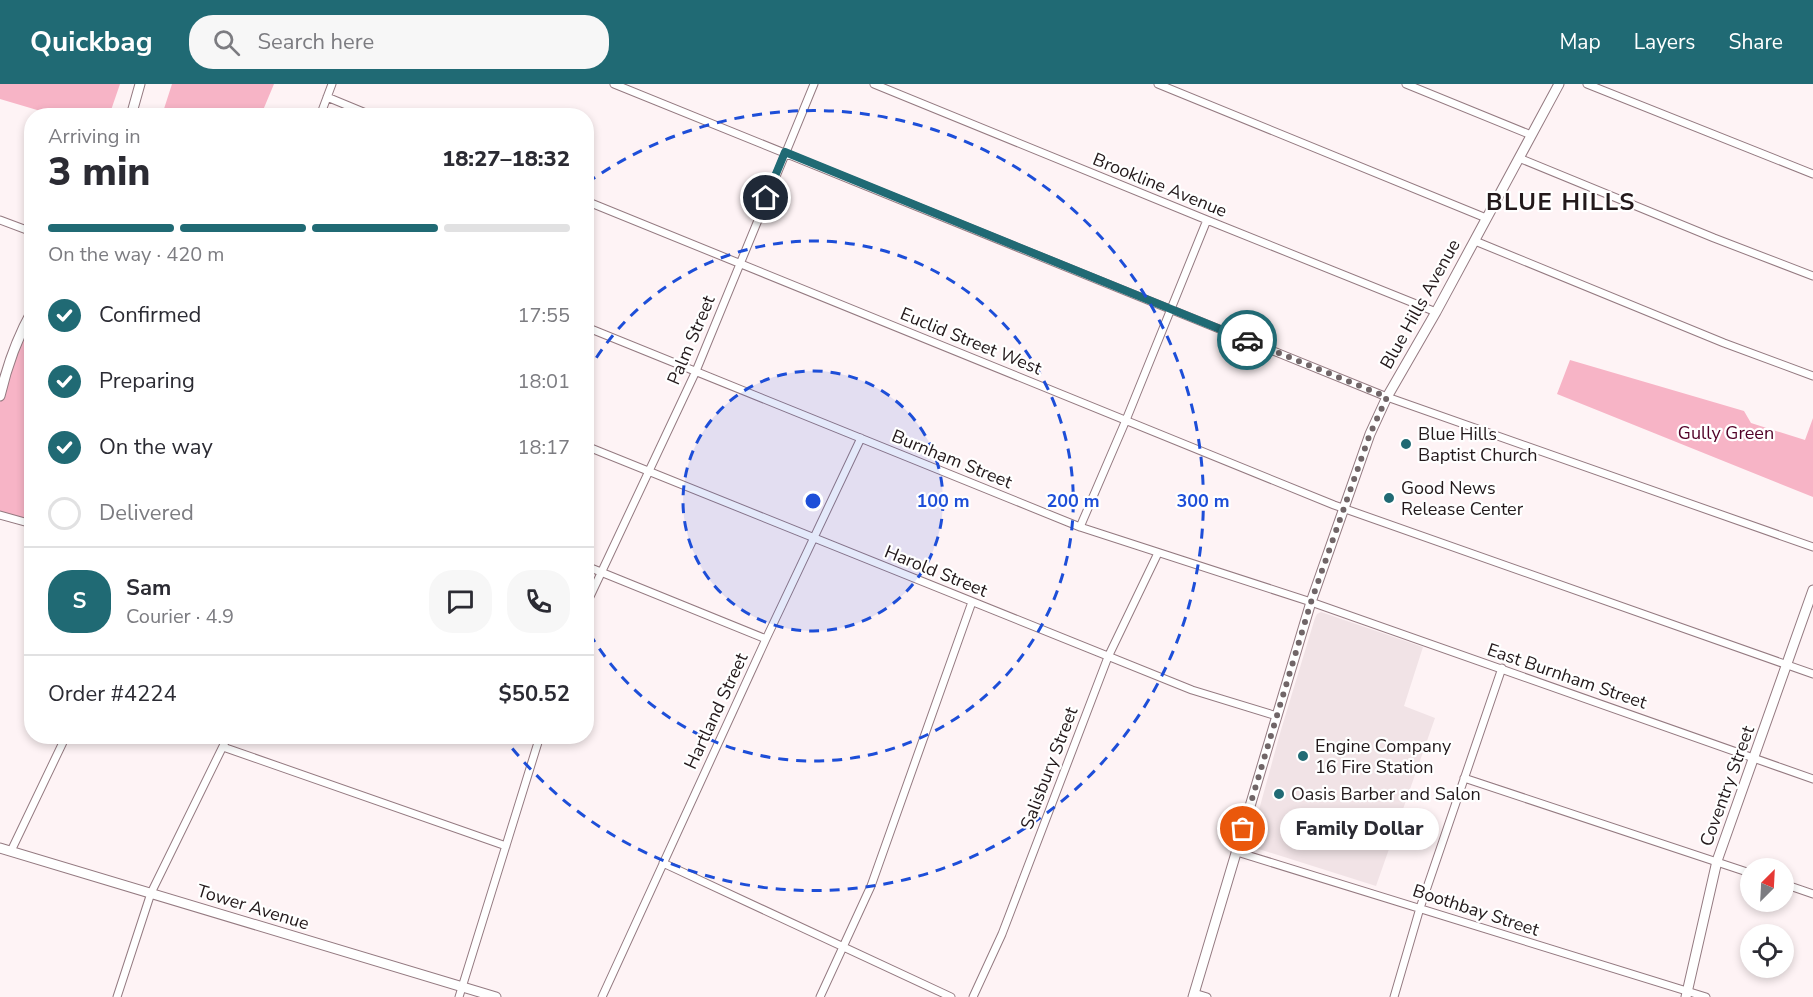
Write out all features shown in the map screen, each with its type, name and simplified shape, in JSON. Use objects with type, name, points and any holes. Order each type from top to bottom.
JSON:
[{"type":"main road","points":[[133,108],[140,84]]},
{"type":"main road","name":"Blue Hills Avenue","points":[[1193,995],[1311,602],[1370,434],[1387,397],[1436,312],[1559,84]]},
{"type":"main road","points":[[0,396],[3,372],[24,325]]},
{"type":"main road","name":"Coventry Street","points":[[1687,994],[1717,861],[1813,590]]},
{"type":"main road","name":"Tower Avenue","points":[[0,848],[496,997]]},
{"type":"street","points":[[323,108],[332,84]]},
{"type":"street","points":[[614,84],[1387,397],[1813,547]]},
{"type":"street","name":"Palm Street","points":[[594,587],[696,370],[814,84]]},
{"type":"street","name":"Brookline Avenue","points":[[874,84],[1436,312]]},
{"type":"street","points":[[1158,84],[1486,218]]},
{"type":"street","points":[[1406,84],[1531,135]]},
{"type":"street","points":[[1587,84],[1813,174]]},
{"type":"street","points":[[327,97],[354,108]]},
{"type":"street","points":[[1519,158],[1813,276]]},
{"type":"street","name":"Euclid Street West","points":[[594,204],[1344,508],[1813,674]]},
{"type":"street","points":[[0,220],[24,229]]},
{"type":"street","points":[[1080,527],[1207,220]]},
{"type":"street","points":[[1474,241],[1724,343],[1813,376]]},
{"type":"street","name":"Burnham Street","points":[[594,330],[1080,527],[1311,602]]},
{"type":"street","name":"Hartland Street","points":[[602,997],[861,438]]},
{"type":"street","name":"Harold Street","points":[[594,449],[1192,690],[1277,716]]},
{"type":"street","points":[[0,515],[24,522]]},
{"type":"street","name":"Salisbury Street","points":[[973,997],[1002,934],[1108,657],[1158,552]]},
{"type":"street","points":[[594,569],[766,639]]},
{"type":"street","points":[[820,997],[872,886],[972,602]]},
{"type":"street","name":"East Burnham Street","points":[[1311,602],[1813,779]]},
{"type":"street","points":[[1394,997],[1420,908],[1502,668]]},
{"type":"street","points":[[11,851],[62,744]]},
{"type":"street","points":[[117,997],[151,893],[224,744]]},
{"type":"street","points":[[459,997],[538,744]]},
{"type":"street","points":[[223,747],[506,846]]},
{"type":"street","points":[[1464,778],[1740,869]]},
{"type":"street","name":"Boothbay Street","points":[[1236,852],[1420,908],[1687,994],[1706,997]]},
{"type":"street","points":[[663,864],[951,997]]},
{"type":"street","points":[[1794,887],[1813,894]]},
{"type":"street","points":[[1193,995],[1207,997]]},
{"type":"shaded area","points":[[1321,612],[1423,647],[1404,706],[1435,718],[1376,886],[1249,846],[1315,618]]},
{"type":"green space","points":[[0,84],[120,84],[112,108],[30,108],[0,99]]},
{"type":"green space","points":[[172,84],[274,84],[264,108],[164,108]]},
{"type":"green space","points":[[24,330],[24,522],[0,515],[0,396]]},
{"type":"green space","name":"Gully Green","points":[[1570,360],[1744,411],[1751,423],[1805,440],[1813,418],[1813,497],[1557,394]]},
{"type":"way so far","points":[[1243,829],[1311,602],[1370,434],[1387,397],[1247,340]]},
{"type":"place","name":"Blue Hills Baptist Church","points":[[1406,444]]},
{"type":"place","name":"Good News Release Center","points":[[1389,498]]},
{"type":"place","name":"Engine Company 16 Fire Station","points":[[1303,756]]},
{"type":"place","name":"Oasis Barber and Salon","points":[[1279,794]]},
{"type":"place","name":"Family Dollar","points":[[1243,829]]},
{"type":"district","name":"BLUE HILLS","points":[[1561,202]]},
{"type":"route","points":[[766,198],[785,152],[1247,340]]}]
